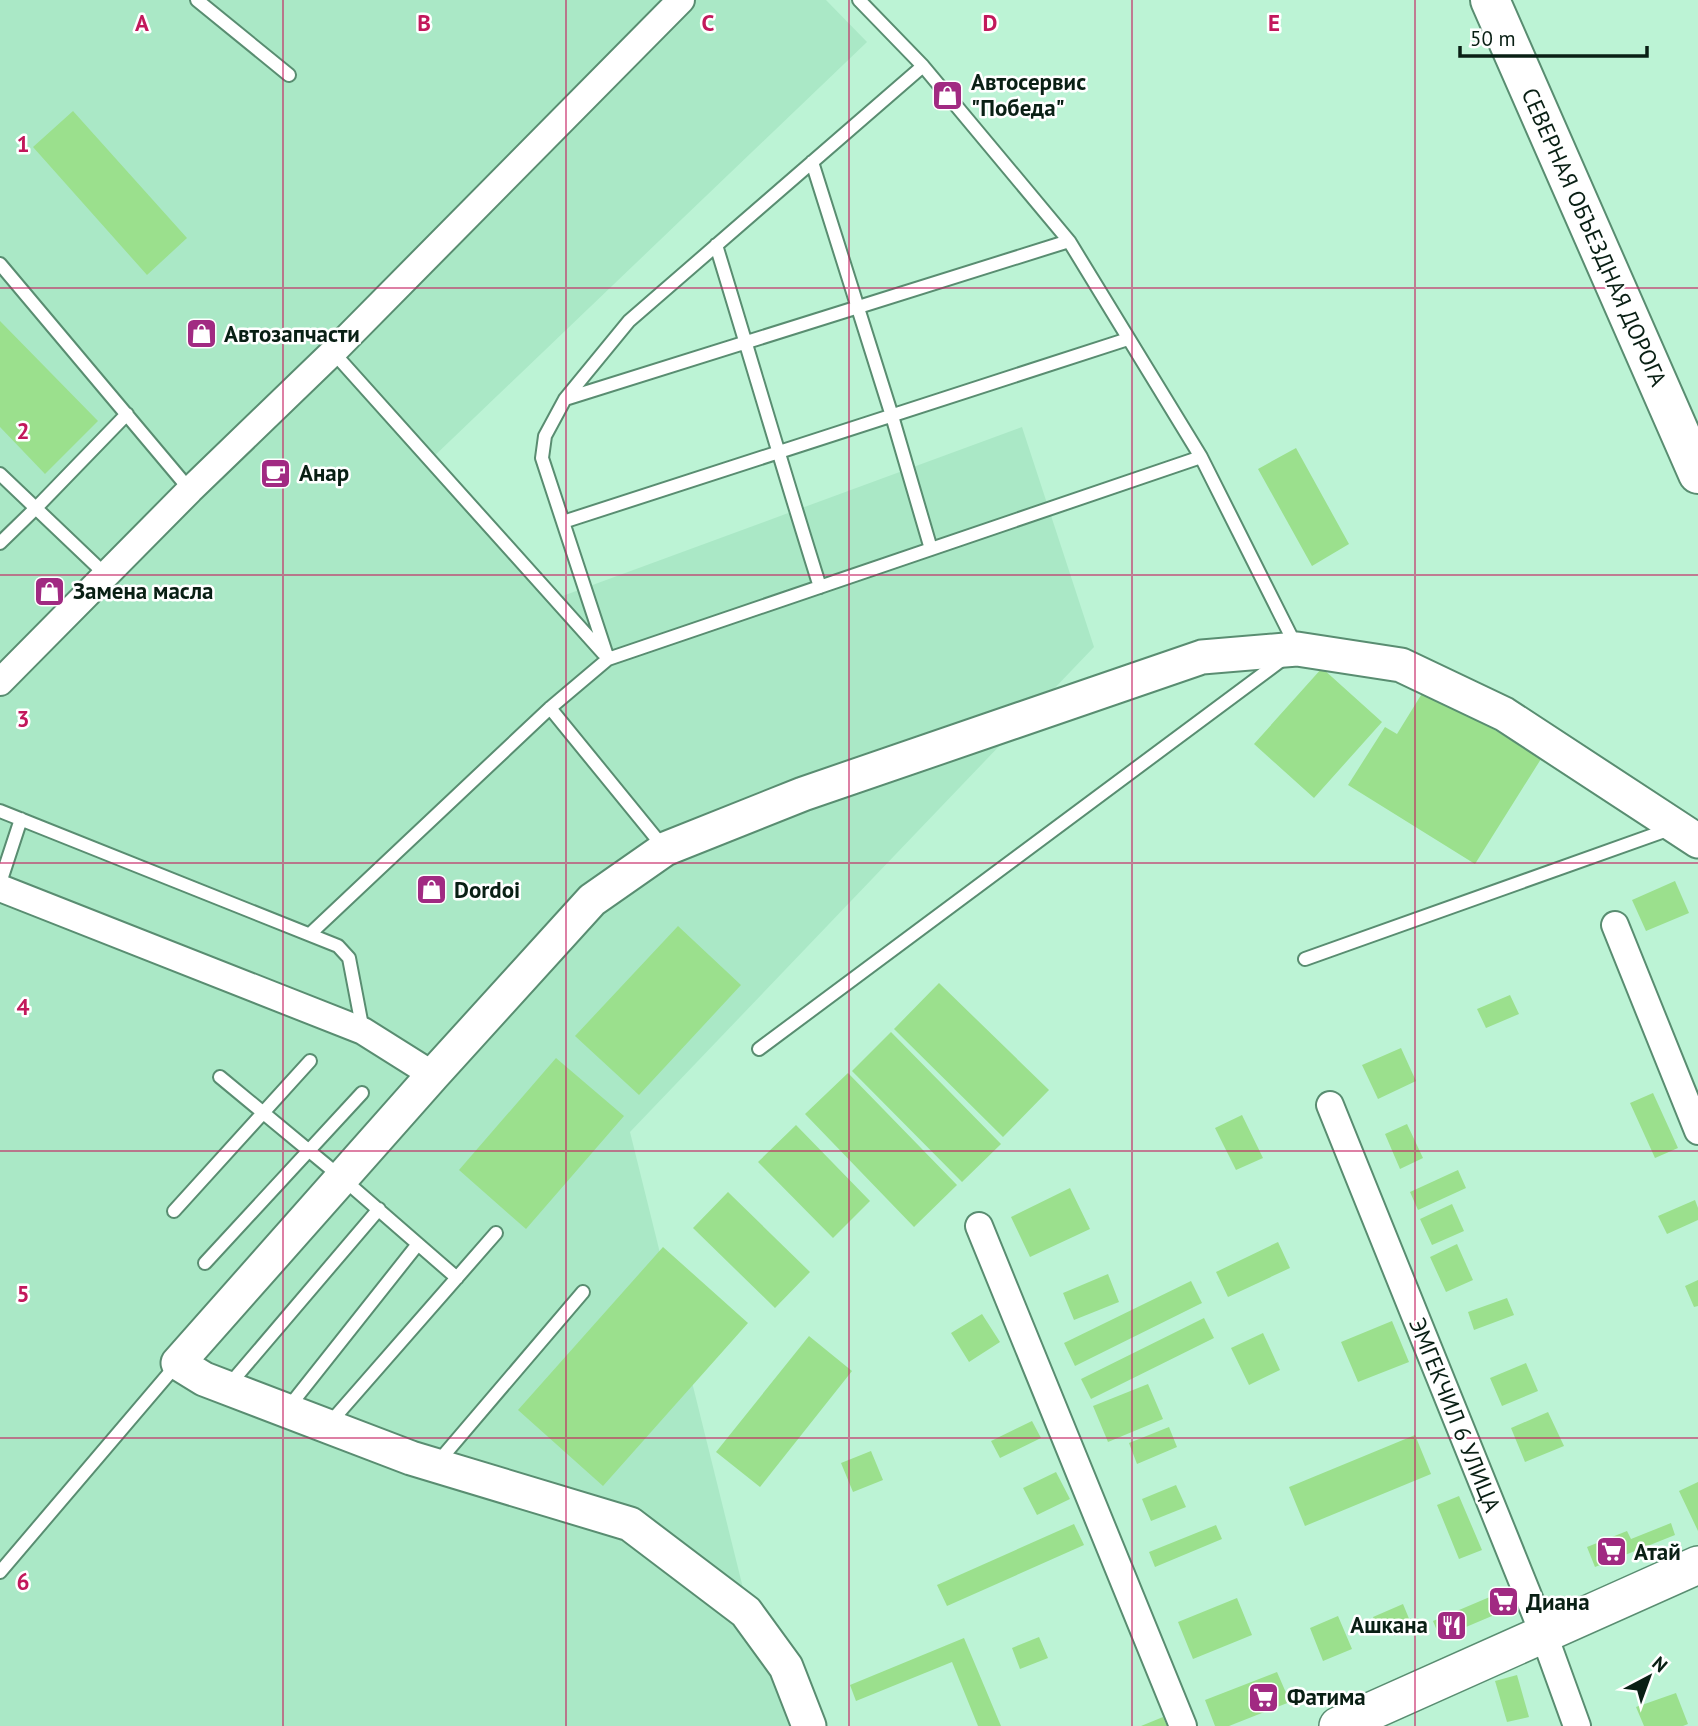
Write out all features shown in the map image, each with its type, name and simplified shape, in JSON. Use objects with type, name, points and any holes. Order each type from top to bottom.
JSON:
[{"type":"highway","name":"СЕВЕРНАЯ ОБЪЕЗДНАЯ ДОРОГА","points":[[1490,0],[1698,474]]},
{"type":"main road","points":[[1338,1726],[1698,1565]]},
{"type":"street","points":[[0,682],[190,490],[333,352],[681,0]]},
{"type":"street","points":[[809,1726],[786,1667],[747,1612],[630,1524],[411,1458],[204,1379],[178,1363],[432,1075],[593,900],[665,849],[803,794],[1202,657],[1297,649],[1401,664],[1504,714],[1687,834]]},
{"type":"street","points":[[0,886],[363,1031],[432,1075]]},
{"type":"street","points":[[1615,925],[1698,1131]]},
{"type":"street","name":"ЭМГЕКЧИЛ 6 УЛИЦА","points":[[1330,1105],[1544,1635],[1577,1726]]},
{"type":"street","points":[[979,1226],[1183,1726]]},
{"type":"lane","points":[[197,0],[289,75]]},
{"type":"lane","points":[[759,1049],[1297,649],[1201,457],[1069,241],[923,66],[859,0]]},
{"type":"lane","points":[[608,659],[542,458],[545,436],[565,399],[629,321],[923,66]]},
{"type":"lane","points":[[812,162],[931,549]]},
{"type":"lane","points":[[565,399],[1069,241]]},
{"type":"lane","points":[[716,245],[820,587]]},
{"type":"lane","points":[[0,264],[190,490]]},
{"type":"lane","points":[[564,522],[1128,340]]},
{"type":"lane","points":[[333,352],[608,659]]},
{"type":"lane","points":[[0,542],[36,509],[127,414]]},
{"type":"lane","points":[[310,934],[550,708],[608,659],[1201,457]]},
{"type":"lane","points":[[0,474],[106,575]]},
{"type":"lane","points":[[550,708],[665,849]]},
{"type":"lane","points":[[0,811],[338,946],[349,958],[363,1031]]},
{"type":"lane","points":[[0,886],[21,819]]},
{"type":"lane","points":[[1304,959],[1687,834]]},
{"type":"lane","points":[[174,1211],[310,1060]]},
{"type":"lane","points":[[220,1077],[379,1209],[457,1278]]},
{"type":"lane","points":[[205,1263],[362,1093]]},
{"type":"lane","points":[[226,1387],[379,1209]]},
{"type":"lane","points":[[327,1426],[496,1233]]},
{"type":"lane","points":[[286,1410],[418,1244]]},
{"type":"lane","points":[[435,1465],[583,1292]]},
{"type":"lane","points":[[0,1572],[178,1363]]},
{"type":"shaded area","name":"Dordoi","points":[[0,0],[826,0],[867,42],[428,462],[549,601],[1022,427],[1094,647],[630,1132],[743,1588],[794,1726],[0,1726]]},
{"type":"building","points":[[73,111],[187,238],[147,275],[33,147]]},
{"type":"building","points":[[0,321],[98,421],[45,474],[0,427]]},
{"type":"building","points":[[1296,448],[1349,544],[1312,566],[1258,469]]},
{"type":"building","points":[[1322,668],[1382,722],[1314,798],[1254,744]]},
{"type":"building","points":[[1426,687],[1541,759],[1475,864],[1348,785],[1385,727],[1397,734]]},
{"type":"building","points":[[1675,881],[1689,913],[1646,931],[1632,900]]},
{"type":"building","points":[[678,926],[741,985],[639,1095],[575,1036]]},
{"type":"building","points":[[939,983],[1049,1090],[1003,1137],[894,1029]]},
{"type":"building","points":[[1510,995],[1519,1014],[1486,1028],[1477,1009]]},
{"type":"building","points":[[891,1032],[1001,1144],[962,1182],[852,1071]]},
{"type":"building","points":[[1401,1048],[1416,1081],[1378,1099],[1362,1065]]},
{"type":"building","points":[[556,1058],[624,1116],[526,1229],[459,1170]]},
{"type":"building","points":[[848,1073],[957,1185],[914,1227],[805,1114]]},
{"type":"building","points":[[1653,1093],[1678,1148],[1655,1158],[1630,1103]]},
{"type":"building","points":[[1242,1115],[1263,1158],[1236,1170],[1215,1128]]},
{"type":"building","points":[[1407,1124],[1423,1158],[1400,1169],[1385,1134]]},
{"type":"building","points":[[796,1125],[870,1201],[833,1238],[758,1162]]},
{"type":"building","points":[[1458,1170],[1466,1188],[1418,1210],[1410,1192]]},
{"type":"building","points":[[1070,1188],[1090,1229],[1030,1257],[1011,1217]]},
{"type":"building","points":[[728,1192],[810,1272],[775,1308],[693,1228]]},
{"type":"building","points":[[1695,1200],[1698,1220],[1667,1234],[1658,1216]]},
{"type":"building","points":[[1452,1204],[1464,1231],[1432,1245],[1420,1219]]},
{"type":"building","points":[[1278,1242],[1290,1268],[1228,1297],[1216,1272]]},
{"type":"building","points":[[1457,1244],[1473,1280],[1446,1292],[1430,1257]]},
{"type":"building","points":[[663,1247],[748,1323],[603,1486],[518,1410]]},
{"type":"building","points":[[1108,1274],[1119,1302],[1074,1320],[1063,1293]]},
{"type":"building","points":[[1698,1280],[1698,1306],[1694,1307],[1685,1286]]},
{"type":"building","points":[[1191,1281],[1202,1303],[1075,1366],[1064,1343]]},
{"type":"building","points":[[1507,1298],[1514,1315],[1474,1330],[1468,1312]]},
{"type":"building","points":[[982,1314],[1000,1342],[969,1362],[951,1333]]},
{"type":"building","points":[[1204,1318],[1214,1338],[1091,1399],[1081,1379]]},
{"type":"building","points":[[1392,1321],[1409,1362],[1358,1382],[1341,1342]]},
{"type":"building","points":[[1263,1333],[1280,1370],[1249,1385],[1231,1348]]},
{"type":"building","points":[[809,1336],[852,1371],[760,1487],[716,1452]]},
{"type":"building","points":[[1526,1363],[1538,1391],[1502,1406],[1490,1378]]},
{"type":"building","points":[[1148,1384],[1163,1419],[1108,1442],[1093,1406]]},
{"type":"building","points":[[1548,1412],[1564,1446],[1525,1462],[1511,1428]]},
{"type":"building","points":[[1032,1421],[1041,1438],[1000,1458],[991,1441]]},
{"type":"building","points":[[1169,1427],[1177,1447],[1137,1464],[1129,1443]]},
{"type":"building","points":[[1415,1435],[1431,1474],[1305,1526],[1289,1487]]},
{"type":"building","points":[[871,1451],[883,1480],[853,1492],[841,1463]]},
{"type":"building","points":[[1056,1472],[1070,1499],[1037,1515],[1023,1488]]},
{"type":"building","points":[[1698,1482],[1698,1531],[1679,1491]]},
{"type":"building","points":[[1176,1485],[1186,1507],[1151,1521],[1142,1499]]},
{"type":"building","points":[[1459,1496],[1482,1550],[1459,1559],[1437,1505]]},
{"type":"building","points":[[1671,1523],[1675,1535],[1595,1567],[1587,1547],[1627,1531],[1631,1539]]},
{"type":"building","points":[[1074,1524],[1084,1545],[947,1606],[937,1585]]},
{"type":"building","points":[[1216,1525],[1222,1539],[1155,1567],[1149,1552]]},
{"type":"building","points":[[1511,1588],[1518,1605],[1440,1638],[1433,1621]]},
{"type":"building","points":[[1237,1598],[1252,1635],[1193,1659],[1178,1622]]},
{"type":"building","points":[[1403,1604],[1410,1621],[1380,1634],[1373,1617]]},
{"type":"building","points":[[1338,1616],[1352,1649],[1323,1661],[1310,1628]]},
{"type":"building","points":[[1039,1637],[1048,1658],[1020,1669],[1012,1648]]},
{"type":"building","points":[[964,1638],[1001,1726],[978,1726],[952,1662],[856,1701],[850,1685]]},
{"type":"building","points":[[1277,1672],[1290,1702],[1229,1726],[1215,1726],[1205,1700]]},
{"type":"building","points":[[1517,1675],[1529,1717],[1507,1722],[1495,1681]]},
{"type":"building","points":[[1676,1693],[1688,1724],[1644,1726],[1636,1707]]},
{"type":"building","points":[[1163,1717],[1167,1726],[1141,1726]]},
{"type":"place","name":"Автосервис \"Победа\"","points":[[948,95]]},
{"type":"place","name":"Автозапчасти","points":[[201,334]]},
{"type":"place","name":"Анар","points":[[276,473]]},
{"type":"place","name":"Замена масла","points":[[50,591]]},
{"type":"place","name":"Dordoi","points":[[431,890]]},
{"type":"place","name":"Атай","points":[[1611,1552]]},
{"type":"place","name":"Диана","points":[[1503,1602]]},
{"type":"place","name":"Ашкана","points":[[1451,1625]]},
{"type":"place","name":"Фатима","points":[[1264,1697]]}]
